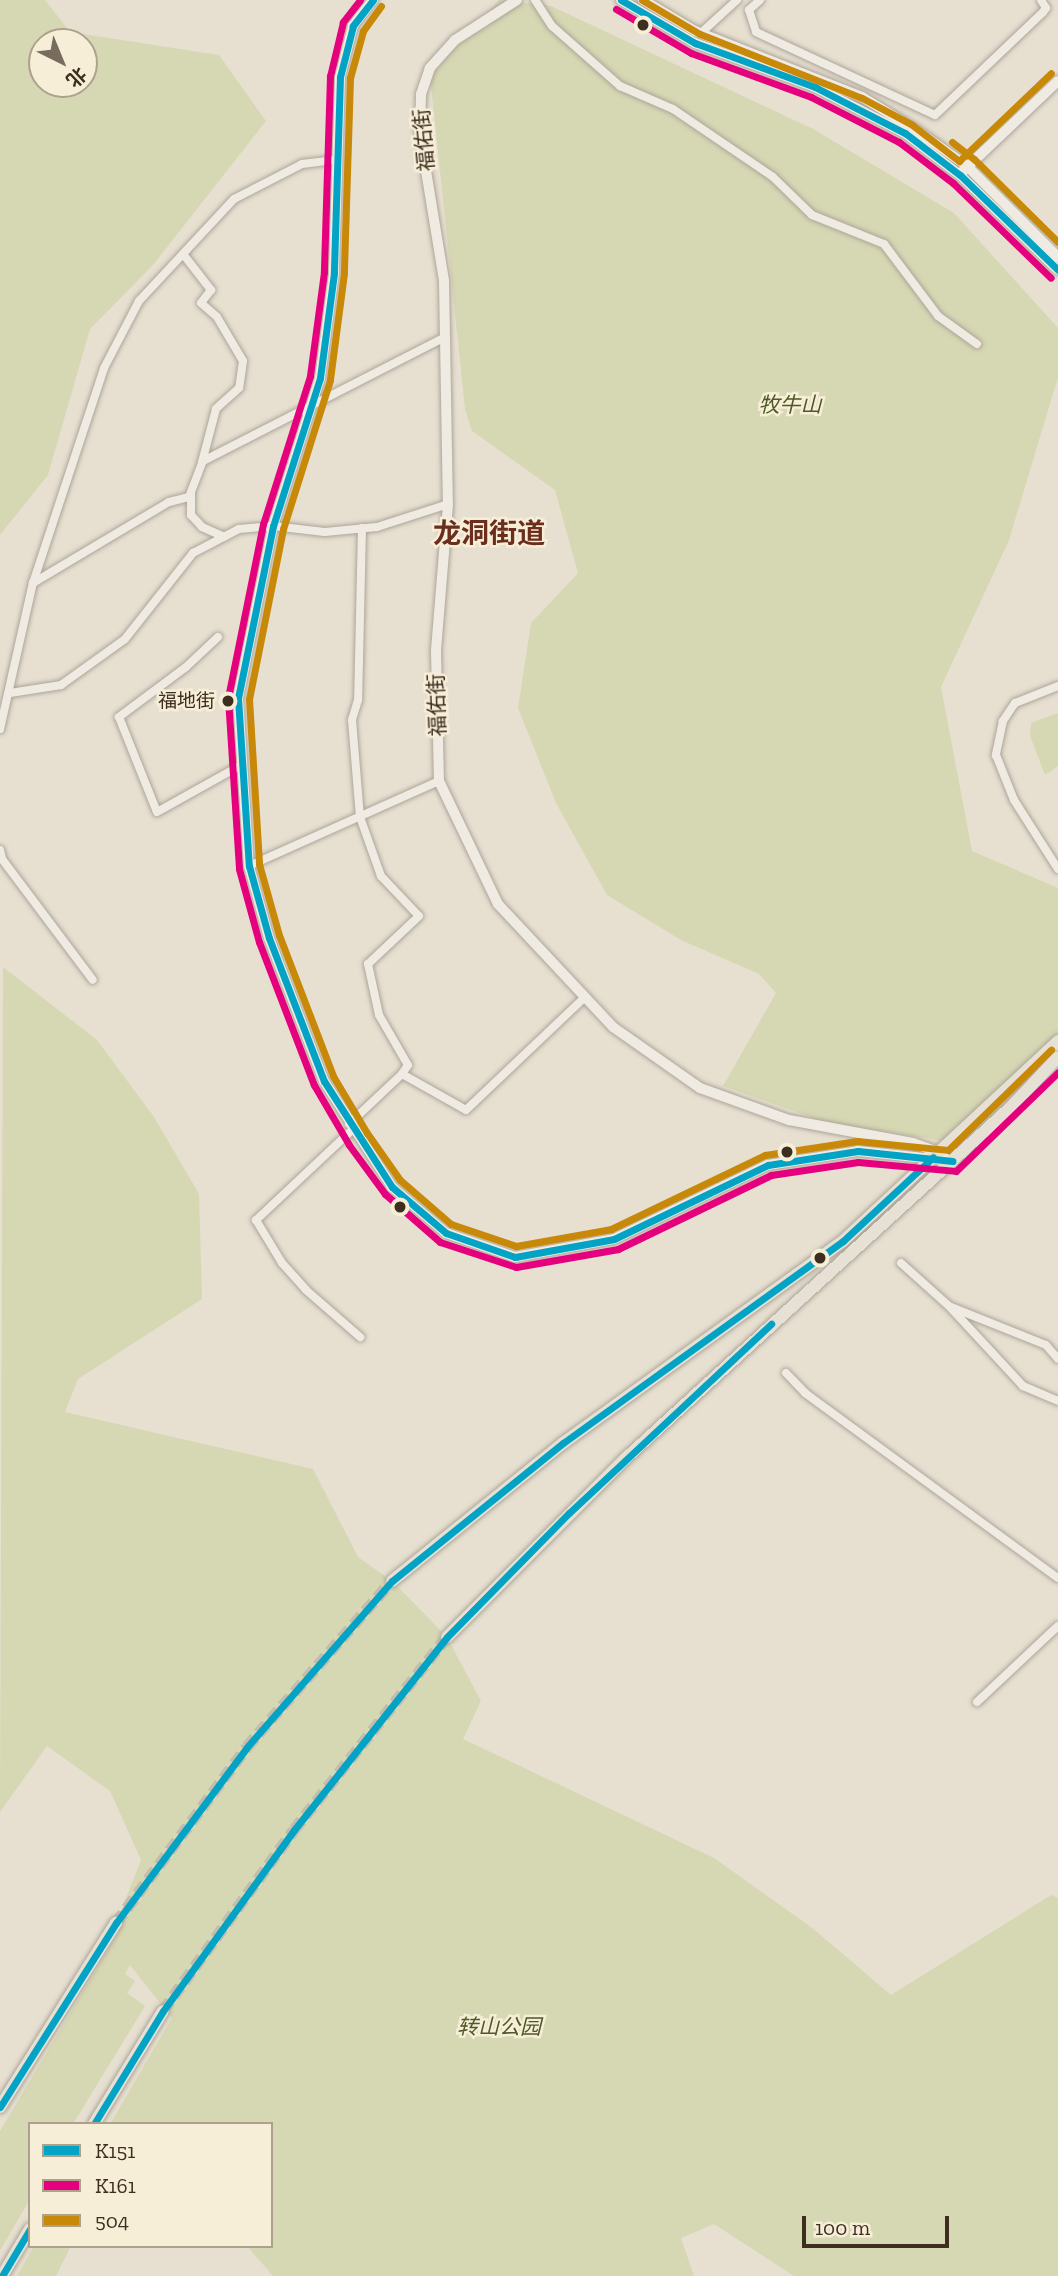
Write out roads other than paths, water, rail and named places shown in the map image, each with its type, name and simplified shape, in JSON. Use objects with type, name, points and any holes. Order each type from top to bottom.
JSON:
[{"type":"main road","points":[[621,0],[695,43],[857,107],[905,133],[964,171],[1058,270]]},
{"type":"main road","points":[[643,0],[701,33],[862,97],[964,171],[1058,257]]},
{"type":"main road","points":[[392,1581],[563,1443],[843,1241],[1057,1048]]},
{"type":"main road","points":[[447,1637],[625,1460],[952,1161],[1057,1048]]},
{"type":"main road","points":[[0,2107],[116,1923]]},
{"type":"main road","points":[[95,2122],[163,2011]]},
{"type":"main road","points":[[2,2276],[28,2232]]},
{"type":"street","points":[[373,0],[353,26],[340,77],[334,273],[312,401],[273,526],[238,698],[249,866],[270,938],[324,1080],[351,1127],[392,1187],[446,1233],[515,1257],[614,1239],[768,1165],[858,1151],[937,1154]]},
{"type":"street","name":"福佑街","points":[[517,0],[455,40],[430,68],[421,94],[419,134],[443,273],[445,337],[448,504],[436,650],[439,781],[498,904],[583,999],[613,1027],[700,1088],[789,1120],[937,1154],[952,1161]]},
{"type":"street","points":[[535,0],[552,26],[620,86],[673,109],[773,177],[812,215],[884,244],[938,317],[977,344]]},
{"type":"street","points":[[701,33],[737,0]]},
{"type":"street","points":[[760,0],[749,10],[756,32],[935,115],[1043,12],[1046,8],[1041,0]]},
{"type":"street","points":[[964,171],[1058,81]]},
{"type":"street","points":[[0,729],[33,583],[104,368],[139,301],[234,199],[302,164],[336,160]]},
{"type":"street","points":[[183,254],[211,290],[201,303],[218,317],[243,360],[239,388],[216,409],[203,461],[189,497],[191,515],[202,527],[224,537]]},
{"type":"street","points":[[203,461],[312,401],[445,337]]},
{"type":"street","points":[[33,583],[169,502],[189,497]]},
{"type":"street","points":[[10,693],[61,685],[125,639],[192,553],[239,529],[273,526],[325,531],[362,528],[448,504]]},
{"type":"street","points":[[360,1337],[306,1290],[282,1263],[256,1220],[351,1127],[408,1065],[379,1015],[368,964],[419,916],[381,876],[360,817],[352,720],[358,700],[362,528]]},
{"type":"street","points":[[218,637],[186,667],[119,717],[157,812],[243,764]]},
{"type":"street","points":[[1058,686],[1036,691],[1015,703],[1003,720],[996,755],[1014,800],[1058,869]]},
{"type":"street","points":[[249,866],[439,781]]},
{"type":"street","points":[[0,850],[2,859],[93,979]]},
{"type":"street","points":[[402,1074],[466,1110],[583,999]]},
{"type":"street","points":[[901,1263],[949,1306],[1023,1386],[1058,1401]]},
{"type":"street","points":[[949,1306],[1046,1345],[1058,1359]]},
{"type":"street","points":[[786,1373],[805,1393],[1058,1578]]},
{"type":"street","points":[[978,1702],[1058,1626]]},
{"type":"street","points":[[0,2098],[10,2089]]},
{"type":"tunnel","points":[[116,1923],[247,1747],[392,1581]]},
{"type":"tunnel","points":[[163,2011],[294,1830],[447,1637]]},
{"type":"place","name":"福地街","points":[[228,701]]},
{"type":"district","name":"龙洞街道","points":[[489,534]]},
{"type":"park label","name":"牧牛山","points":[[790,405]]},
{"type":"park label","name":"转山公园","points":[[499,2027]]}]
